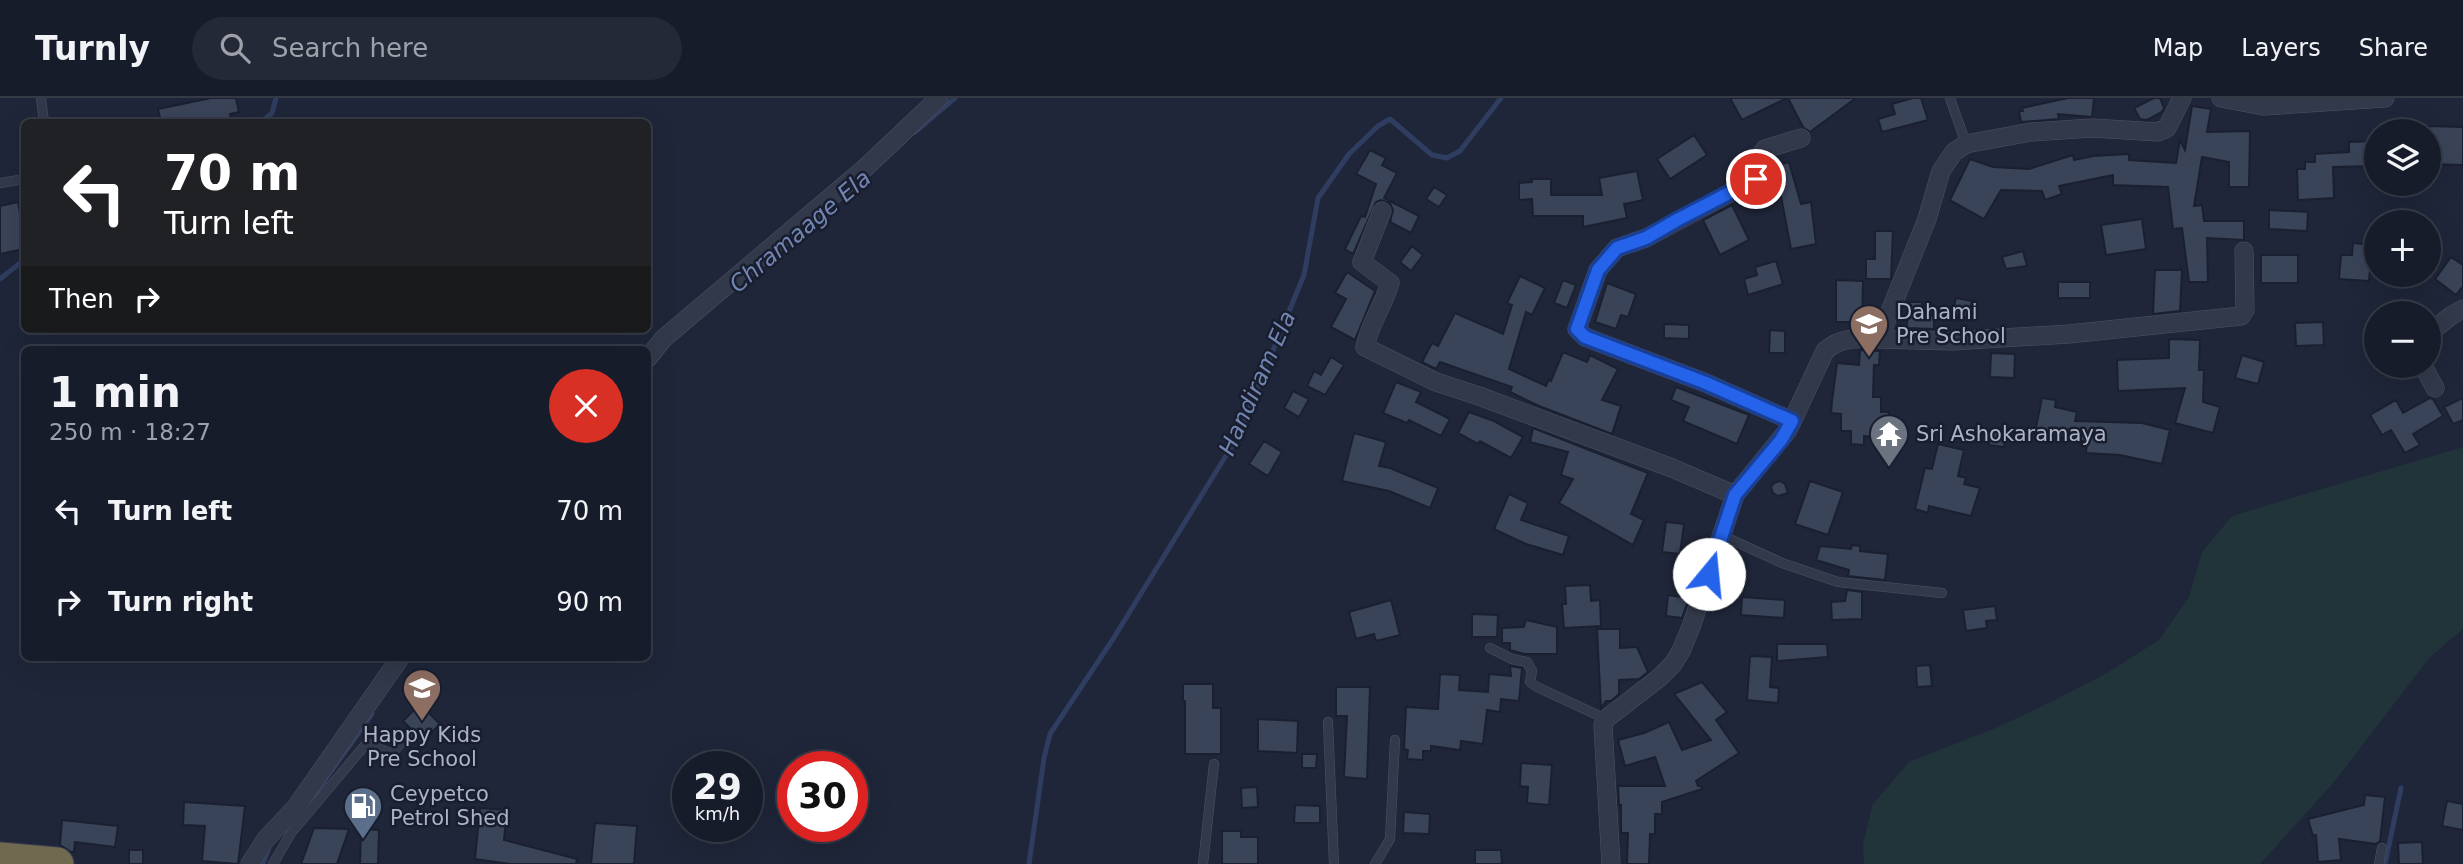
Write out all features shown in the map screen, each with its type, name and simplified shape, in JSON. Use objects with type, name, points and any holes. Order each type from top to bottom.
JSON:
[{"type":"highway","points":[[0,859],[57,864]]},
{"type":"street","points":[[651,354],[663,339],[865,168],[939,98]]},
{"type":"street","points":[[1879,339],[1927,219],[1941,170],[1954,152],[1966,144],[2031,132],[2067,129],[2158,132],[2167,128],[2182,98]]},
{"type":"street","points":[[2221,98],[2263,106],[2385,98]]},
{"type":"street","points":[[1792,421],[1706,383],[1585,337],[1577,329],[1598,270],[1617,248],[1646,238],[1756,179],[1753,165],[1765,149],[1801,138]]},
{"type":"street","points":[[1382,211],[1362,262],[1390,283],[1367,333],[1365,347],[1436,382],[1672,468],[1735,495]]},
{"type":"street","points":[[1611,864],[1609,797],[1602,732],[1606,719],[1673,664],[1691,628],[1735,495],[1781,440],[1817,365],[1834,342],[1861,338],[1952,341],[2069,334],[2241,316],[2245,310],[2244,251]]},
{"type":"street","points":[[2441,324],[2463,309]]},
{"type":"street","points":[[2430,378],[2435,388]]},
{"type":"street","points":[[250,864],[266,839],[312,786],[398,661]]},
{"type":"lane","points":[[41,98],[44,119]]},
{"type":"lane","points":[[1950,98],[1966,144]]},
{"type":"lane","points":[[0,183],[21,180]]},
{"type":"lane","points":[[1721,535],[1782,564],[1838,582],[1942,593]]},
{"type":"lane","points":[[1490,648],[1512,659],[1527,662],[1532,671],[1530,682],[1537,687],[1606,719]]},
{"type":"lane","points":[[1328,722],[1334,864]]},
{"type":"lane","points":[[272,864],[291,833],[366,744],[393,753],[407,735]]},
{"type":"lane","points":[[1375,864],[1391,839],[1395,740]]},
{"type":"lane","points":[[1203,864],[1214,764]]},
{"type":"lane","points":[[2379,864],[2382,848]]},
{"type":"shaded area","points":[[2463,447],[2463,629],[2430,657],[2334,782],[2260,864],[1864,864],[1863,844],[1873,804],[1909,762],[1996,728],[2055,700],[2107,673],[2159,640],[2189,597],[2202,552],[2232,516]]},
{"type":"building","points":[[211,98],[236,98],[239,112],[230,114],[231,119],[160,119],[158,109]]},
{"type":"building","points":[[1730,98],[1787,98],[1742,120]]},
{"type":"building","points":[[1788,98],[1856,98],[1810,132],[1803,127]]},
{"type":"building","points":[[1921,98],[1928,120],[1882,132],[1878,119],[1895,114],[1892,104]]},
{"type":"building","points":[[2068,98],[2094,98],[2092,117],[2058,114],[2059,119],[2021,122],[2019,111],[2023,111],[2022,108]]},
{"type":"building","points":[[2154,98],[2160,98],[2164,108],[2162,112],[2147,120],[2140,119],[2134,108]]},
{"type":"building","points":[[2192,106],[2211,109],[2207,132],[2250,131],[2249,187],[2229,187],[2229,162],[2202,157],[2194,206],[2202,205],[2204,221],[2244,221],[2244,240],[2207,238],[2208,282],[2189,282],[2182,228],[2173,229],[2168,187],[2113,185],[2113,175],[2059,186],[2062,194],[2045,200],[2042,191],[2001,190],[1984,219],[1950,200],[1970,159],[1993,167],[2029,169],[2073,155],[2074,160],[2129,154],[2129,160],[2176,163],[2180,140],[2185,150]]},
{"type":"building","points":[[2441,126],[2463,127],[2463,165],[2441,164]]},
{"type":"building","points":[[1694,135],[1707,155],[1670,179],[1657,159]]},
{"type":"building","points":[[2364,141],[2364,166],[2333,167],[2334,198],[2298,200],[2297,169],[2305,169],[2305,162],[2315,162],[2315,154],[2349,152],[2349,142]]},
{"type":"building","points":[[1370,150],[1386,158],[1382,165],[1397,173],[1384,198],[1419,216],[1411,233],[1390,222],[1393,210],[1390,203],[1381,200],[1376,202],[1353,254],[1345,249],[1361,216],[1365,217],[1376,184],[1356,174]]},
{"type":"building","points":[[1789,162],[1801,204],[1811,202],[1816,244],[1791,249],[1781,196],[1771,199],[1765,169]]},
{"type":"building","points":[[1637,171],[1643,200],[1624,204],[1627,218],[1583,227],[1583,216],[1533,216],[1532,199],[1519,200],[1519,183],[1532,182],[1532,179],[1551,179],[1551,195],[1602,195],[1599,178]]},
{"type":"building","points":[[1434,187],[1447,195],[1439,207],[1426,199]]},
{"type":"building","points":[[18,202],[21,250],[0,254],[0,206]]},
{"type":"building","points":[[1732,205],[1749,240],[1720,255],[1703,220]]},
{"type":"building","points":[[2269,210],[2308,212],[2307,231],[2269,229]]},
{"type":"building","points":[[2142,219],[2146,249],[2106,255],[2101,225]]},
{"type":"building","points":[[1875,231],[1893,231],[1891,279],[1866,279],[1866,259],[1875,259]]},
{"type":"building","points":[[2353,243],[2364,244],[2364,281],[2339,279],[2341,255],[2352,255]]},
{"type":"building","points":[[1412,246],[1423,255],[1411,271],[1400,262]]},
{"type":"building","points":[[2023,251],[2027,266],[2006,269],[2002,257]]},
{"type":"building","points":[[2261,255],[2298,255],[2298,283],[2261,283]]},
{"type":"building","points":[[2451,257],[2463,265],[2463,286],[2456,295],[2441,284],[2441,271]]},
{"type":"building","points":[[1776,261],[1783,284],[1748,295],[1744,279],[1757,275],[1755,267]]},
{"type":"building","points":[[2155,270],[2182,270],[2180,311],[2153,314]]},
{"type":"building","points":[[1347,272],[1375,291],[1355,340],[1331,327],[1346,299],[1335,293]]},
{"type":"building","points":[[1520,276],[1545,288],[1532,315],[1526,312],[1509,369],[1546,386],[1549,379],[1551,381],[1563,352],[1587,362],[1590,355],[1618,369],[1602,400],[1621,406],[1612,434],[1539,406],[1510,392],[1512,387],[1440,362],[1436,369],[1422,362],[1432,343],[1438,346],[1455,313],[1503,334],[1512,305],[1507,303]]},
{"type":"building","points":[[1563,280],[1576,285],[1567,308],[1554,303]]},
{"type":"building","points":[[1836,280],[1863,281],[1862,322],[1836,322]]},
{"type":"building","points":[[2058,282],[2090,282],[2090,298],[2058,298]]},
{"type":"building","points":[[1607,283],[1636,294],[1628,317],[1621,315],[1616,329],[1595,322]]},
{"type":"building","points":[[1956,298],[1972,301],[1968,318],[1952,314]]},
{"type":"building","points":[[1907,302],[1922,302],[1922,315],[1934,315],[1934,329],[1907,328]]},
{"type":"building","points":[[2323,322],[2324,345],[2296,346],[2295,323]]},
{"type":"building","points":[[1664,324],[1689,325],[1689,339],[1664,338]]},
{"type":"building","points":[[1770,330],[1785,331],[1785,353],[1769,353]]},
{"type":"building","points":[[2169,339],[2200,340],[2199,370],[2204,370],[2203,402],[2220,407],[2213,433],[2175,423],[2185,388],[2118,391],[2117,360],[2169,358]]},
{"type":"building","points":[[1860,350],[1880,351],[1879,365],[1874,365],[1873,397],[1881,397],[1881,412],[1889,412],[1889,428],[1875,428],[1875,437],[1864,436],[1864,445],[1851,444],[1851,431],[1841,431],[1841,414],[1831,413],[1837,363],[1859,365]]},
{"type":"building","points":[[1991,353],[2015,354],[2014,378],[1990,377]]},
{"type":"building","points":[[2242,355],[2264,362],[2258,384],[2235,378]]},
{"type":"building","points":[[1331,357],[1344,365],[1325,395],[1307,386],[1314,371],[1321,375]]},
{"type":"building","points":[[1396,382],[1421,392],[1416,402],[1450,419],[1441,436],[1409,420],[1407,423],[1383,413]]},
{"type":"building","points":[[1676,387],[1749,415],[1737,444],[1683,421],[1689,407],[1671,400]]},
{"type":"building","points":[[1293,391],[1309,399],[1299,417],[1284,408]]},
{"type":"building","points":[[2042,398],[2056,400],[2055,407],[2077,412],[2075,421],[2142,423],[2170,430],[2162,464],[2120,455],[2086,453],[2087,442],[2035,432]]},
{"type":"building","points":[[2430,398],[2443,416],[2413,434],[2420,445],[2405,453],[2391,430],[2382,435],[2370,415],[2396,400],[2403,413]]},
{"type":"building","points":[[2463,398],[2463,420],[2453,424],[2444,407]]},
{"type":"building","points":[[1469,412],[1494,421],[1523,437],[1511,458],[1480,441],[1478,444],[1458,433]]},
{"type":"building","points":[[1533,428],[1648,473],[1631,514],[1644,520],[1633,545],[1559,503],[1573,479],[1561,475],[1568,452],[1530,442]]},
{"type":"building","points":[[1992,428],[2007,430],[2004,447],[1989,445]]},
{"type":"building","points":[[1354,433],[1386,442],[1379,466],[1438,488],[1430,508],[1389,491],[1342,481]]},
{"type":"building","points":[[1264,441],[1282,452],[1268,476],[1249,464]]},
{"type":"building","points":[[1938,444],[1964,450],[1958,476],[1966,478],[1964,484],[1980,488],[1971,516],[1929,506],[1928,513],[1915,509],[1925,468],[1932,469]]},
{"type":"building","points":[[1780,481],[1785,484],[1788,493],[1778,496],[1773,493],[1771,487]]},
{"type":"building","points":[[1810,481],[1843,492],[1828,535],[1795,524]]},
{"type":"building","points":[[1509,494],[1528,503],[1521,520],[1569,536],[1563,555],[1526,544],[1494,529]]},
{"type":"building","points":[[1666,522],[1684,524],[1680,554],[1662,552]]},
{"type":"building","points":[[1852,545],[1860,546],[1860,551],[1888,554],[1885,580],[1848,576],[1849,570],[1816,560],[1820,546],[1851,549]]},
{"type":"building","points":[[1590,585],[1591,601],[1600,600],[1601,626],[1564,628],[1562,604],[1566,604],[1565,586]]},
{"type":"building","points":[[1847,590],[1862,592],[1862,619],[1832,620],[1831,602],[1845,601]]},
{"type":"building","points":[[1668,595],[1689,598],[1682,618],[1666,616]]},
{"type":"building","points":[[1742,597],[1785,600],[1784,618],[1741,615]]},
{"type":"building","points":[[1391,600],[1400,635],[1376,641],[1374,634],[1356,639],[1349,612]]},
{"type":"building","points":[[1995,606],[1997,620],[1986,621],[1987,628],[1966,631],[1963,610]]},
{"type":"building","points":[[1472,614],[1498,615],[1497,637],[1472,637]]},
{"type":"building","points":[[1526,620],[1557,627],[1557,654],[1524,654],[1510,650],[1510,643],[1502,643],[1502,628],[1524,627]]},
{"type":"building","points":[[1597,629],[1620,629],[1620,648],[1637,647],[1648,672],[1639,679],[1619,680],[1619,694],[1611,701],[1606,701],[1601,708]]},
{"type":"building","points":[[1777,644],[1827,644],[1828,657],[1777,661]]},
{"type":"building","points":[[1750,656],[1772,657],[1770,687],[1779,688],[1778,703],[1747,700]]},
{"type":"building","points":[[1930,665],[1932,686],[1917,687],[1916,666]]},
{"type":"building","points":[[1510,666],[1522,668],[1519,701],[1501,699],[1500,712],[1487,710],[1483,744],[1461,741],[1460,750],[1431,746],[1431,751],[1423,751],[1423,760],[1407,759],[1408,750],[1404,749],[1406,707],[1438,709],[1440,674],[1460,675],[1459,690],[1488,692],[1489,674],[1511,676]]},
{"type":"building","points":[[1702,682],[1727,712],[1716,720],[1739,753],[1696,781],[1702,789],[1662,802],[1662,814],[1655,814],[1655,834],[1650,834],[1649,864],[1627,864],[1628,833],[1621,833],[1618,786],[1665,786],[1655,757],[1625,766],[1618,740],[1669,722],[1682,750],[1711,740],[1674,694]]},
{"type":"building","points":[[1183,684],[1213,684],[1213,708],[1221,708],[1221,754],[1185,754]]},
{"type":"building","points":[[1336,687],[1370,687],[1367,779],[1344,777],[1347,716],[1336,716]]},
{"type":"building","name":"Happy Kids Pre School","points":[[420,704],[440,724],[423,741],[403,721]]},
{"type":"building","points":[[1258,719],[1298,721],[1297,753],[1258,751]]},
{"type":"building","points":[[1302,754],[1317,754],[1316,768],[1302,768]]},
{"type":"building","points":[[1521,763],[1552,765],[1549,805],[1527,803],[1528,787],[1520,786]]},
{"type":"building","points":[[1257,787],[1258,807],[1242,808],[1241,788]]},
{"type":"building","points":[[2365,795],[2385,797],[2380,841],[2376,844],[2339,839],[2341,860],[2318,862],[2316,835],[2313,836],[2308,819],[2364,805]]},
{"type":"building","points":[[2447,801],[2463,804],[2463,830],[2442,826]]},
{"type":"building","points":[[184,802],[245,806],[238,864],[202,861],[205,826],[183,825]]},
{"type":"building","points":[[1295,805],[1320,806],[1320,823],[1294,823]]},
{"type":"building","points":[[480,808],[507,810],[504,840],[577,859],[576,864],[510,864],[475,859]]},
{"type":"building","points":[[1404,812],[1430,814],[1429,834],[1403,833]]},
{"type":"building","points":[[62,820],[118,826],[115,847],[75,842],[74,852],[71,852],[60,845]]},
{"type":"building","points":[[595,823],[637,826],[634,864],[591,864]]},
{"type":"building","points":[[314,828],[349,829],[337,864],[301,864]]},
{"type":"building","name":"Ceypetco Petrol Shed","points":[[361,829],[379,830],[378,864],[360,864]]},
{"type":"building","points":[[1222,831],[1241,831],[1241,837],[1258,837],[1258,864],[1222,864]]},
{"type":"building","points":[[2422,842],[2423,864],[2399,864],[2398,843]]},
{"type":"building","points":[[129,850],[143,850],[143,864],[129,864]]},
{"type":"building","points":[[1475,850],[1501,850],[1502,864],[1475,864]]},
{"type":"waterway","points":[[265,119],[272,113],[276,98]]},
{"type":"waterway","name":"Chramaage Ela","points":[[915,132],[955,98]]},
{"type":"waterway","name":"Handiram Ela","points":[[1029,864],[1050,734],[1113,639],[1238,436],[1304,275],[1318,198],[1349,154],[1378,126],[1390,119],[1432,155],[1447,158],[1460,151],[1501,98]]},
{"type":"waterway","points":[[0,279],[21,262]]},
{"type":"waterway","name":"Chramaage Ela","points":[[313,797],[372,714]]},
{"type":"waterway","points":[[2385,864],[2401,788]]},
{"type":"waterway","name":"Chramaage Ela","points":[[263,864],[268,850]]},
{"type":"place","name":"Dahami Pre School","points":[[1869,358]]},
{"type":"place","name":"Sri Ashokaramaya","points":[[1889,468]]},
{"type":"place","name":"Happy Kids Pre School","points":[[422,722]]},
{"type":"place","name":"Ceypetco Petrol Shed","points":[[363,840]]},
{"type":"route","points":[[1709,574],[1735,495],[1781,440],[1792,421],[1706,383],[1585,337],[1577,329],[1598,270],[1617,248],[1646,238],[1756,179]]}]
